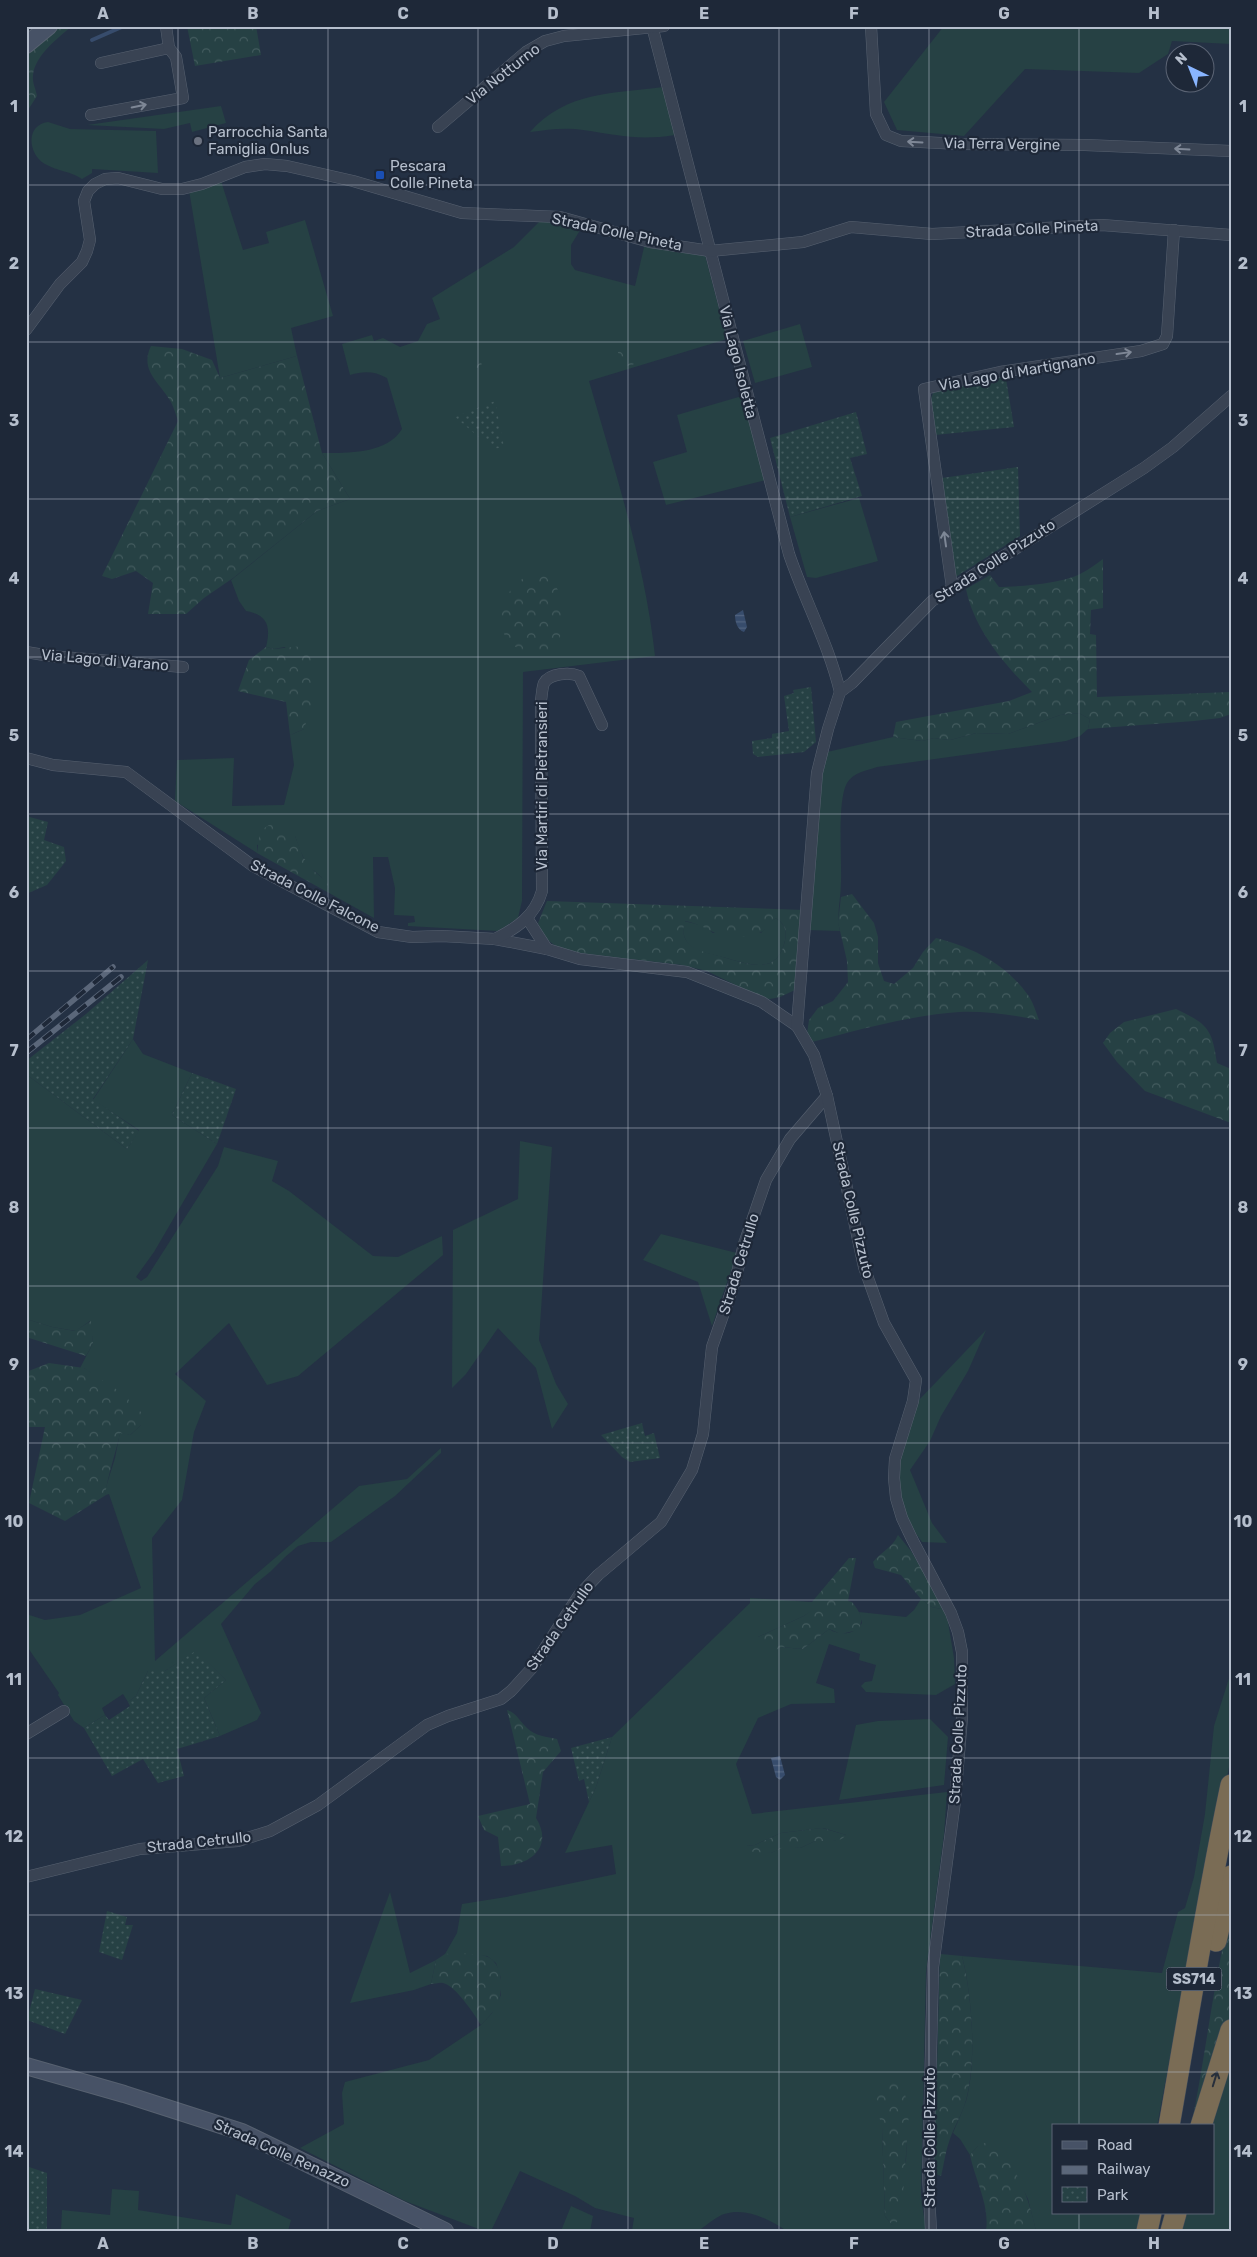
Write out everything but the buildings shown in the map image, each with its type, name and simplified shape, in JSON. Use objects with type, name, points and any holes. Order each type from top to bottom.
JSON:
[{"type":"highway","points":[[1206,1920],[1211,1877],[1231,1785]]},
{"type":"highway","name":"SS714","points":[[1168,2124],[1206,1920],[1231,1847]]},
{"type":"highway","name":"SS714","points":[[1183,2124],[1214,1948],[1231,1876]]},
{"type":"highway","points":[[1202,2124],[1231,2030]]},
{"type":"highway","points":[[1147,2231],[1151,2214]]},
{"type":"highway","points":[[1162,2231],[1166,2214]]},
{"type":"highway","points":[[1171,2231],[1176,2214]]},
{"type":"street","points":[[26,45],[49,26]]},
{"type":"street","points":[[91,115],[183,98],[176,57],[169,48],[166,26]]},
{"type":"street","name":"Via Notturno","points":[[438,127],[526,52],[545,41],[564,36],[664,26]]},
{"type":"street","name":"Via Terra Vergine","points":[[871,26],[876,114],[886,135],[900,141],[960,144],[1084,145],[1231,152]]},
{"type":"street","name":"Via Lago Isoletta","points":[[652,27],[790,554],[801,588],[834,665],[840,692]]},
{"type":"street","points":[[101,63],[169,48]]},
{"type":"street","name":"Strada Colle Pineta","points":[[26,330],[60,284],[82,262],[90,240],[84,201],[88,191],[95,184],[105,179],[118,178],[162,189],[182,189],[202,184],[245,167],[265,164],[287,166],[394,191],[462,213],[560,217],[650,242],[710,251],[803,242],[851,228],[932,234],[1102,225],[1231,235]]},
{"type":"street","name":"Via Lago di Martignano","points":[[952,587],[924,389],[1000,372],[1142,351],[1163,344],[1167,336],[1174,230]]},
{"type":"street","name":"Strada Colle Pizzuto","points":[[840,692],[852,683],[911,620],[932,601],[1144,468],[1173,447],[1231,396]]},
{"type":"street","name":"Via Lago di Varano","points":[[26,652],[50,656],[183,667]]},
{"type":"street","name":"Via Martiri di Pietransieri","points":[[495,939],[514,929],[527,918],[540,900],[542,891],[541,700],[544,683],[548,679],[559,675],[573,673],[580,676],[602,725]]},
{"type":"street","points":[[797,1026],[818,773],[828,729],[840,692]]},
{"type":"street","name":"Strada Colle Falcone","points":[[26,758],[68,768],[126,772],[253,866],[378,932],[412,937],[442,936],[495,939],[548,949],[580,958],[687,972],[762,1002],[797,1026]]},
{"type":"street","points":[[527,918],[548,949]]},
{"type":"street","name":"Strada Colle Pizzuto","points":[[797,1026],[814,1055],[827,1096],[864,1267],[884,1323],[916,1380],[912,1401],[895,1459],[896,1498],[902,1518],[912,1539],[951,1613],[958,1632],[962,1652],[962,1717],[955,1801],[933,1967],[928,2175],[931,2231]]},
{"type":"street","name":"Strada Cetrullo","points":[[26,1877],[140,1849],[238,1841],[270,1831],[318,1805],[427,1725],[448,1716],[501,1699],[511,1691],[532,1668],[579,1595],[598,1575],[661,1522],[692,1470],[703,1434],[712,1347],[735,1281],[744,1244],[766,1180],[790,1139],[827,1096]]},
{"type":"street","points":[[26,1734],[64,1710]]},
{"type":"street","name":"Strada Colle Renazzo","points":[[26,2066],[124,2094],[242,2132],[445,2231]]},
{"type":"green space","points":[[60,26],[72,26],[48,48],[38,61],[34,69],[33,78],[37,96],[26,113],[26,53]]},
{"type":"green space","points":[[187,26],[256,26],[261,55],[195,66]]},
{"type":"green space","points":[[944,26],[1231,26],[1231,44],[1164,42],[1164,57],[1139,73],[1025,69],[964,136],[897,130],[884,102]]},
{"type":"green space","points":[[663,87],[675,135],[639,137],[570,129],[530,132],[559,109],[575,102],[608,94]]},
{"type":"green space","points":[[221,106],[226,123],[192,132],[190,123],[164,129],[87,125]]},
{"type":"green space","points":[[48,122],[70,129],[156,131],[158,173],[92,169],[92,173],[82,179],[45,164],[35,154],[32,147],[32,134],[35,128]]},
{"type":"green space","points":[[221,181],[243,250],[269,243],[266,232],[305,220],[333,316],[291,328],[297,356],[220,378],[189,190]]},
{"type":"green space","points":[[540,221],[582,227],[571,245],[571,264],[575,270],[635,286],[645,243],[705,255],[727,339],[589,381],[637,552],[655,656],[523,672],[522,901],[518,918],[498,931],[408,926],[408,923],[415,922],[414,916],[394,915],[395,888],[388,857],[373,857],[374,918],[329,893],[326,883],[306,862],[295,836],[257,845],[257,853],[175,801],[177,760],[234,758],[232,806],[284,805],[294,765],[290,735],[304,729],[285,647],[274,649],[266,647],[268,628],[266,623],[259,616],[246,611],[239,601],[231,580],[317,511],[350,499],[322,453],[355,452],[377,448],[395,437],[402,429],[387,378],[369,372],[350,375],[342,344],[372,335],[374,341],[383,338],[400,347],[418,341],[427,324],[440,319],[432,298],[514,247]]},
{"type":"green space","points":[[800,324],[812,367],[755,383],[743,341]]},
{"type":"green space","points":[[151,346],[182,349],[212,360],[220,378],[297,356],[322,453],[350,499],[317,511],[186,614],[148,614],[153,583],[136,571],[112,579],[102,576],[178,421],[171,402],[149,369],[148,355]]},
{"type":"green space","points":[[627,348],[636,353],[638,359],[636,363],[630,366],[621,361],[618,352]]},
{"type":"green space","points":[[472,359],[478,359],[482,366],[478,373],[472,373],[468,369],[468,363]]},
{"type":"green space","points":[[1005,373],[1014,427],[935,435],[930,403],[934,389]]},
{"type":"green space","points":[[742,396],[766,480],[666,505],[653,462],[687,452],[677,415]]},
{"type":"green space","points":[[495,401],[504,447],[493,449],[455,417]]},
{"type":"green space","points":[[856,412],[867,454],[850,458],[862,496],[790,517],[770,438]]},
{"type":"green space","points":[[1018,467],[1020,536],[954,578],[942,478]]},
{"type":"green space","points":[[859,498],[878,561],[816,578],[807,577],[790,517]]},
{"type":"green space","points":[[1103,559],[1103,608],[1091,610],[1090,634],[1096,635],[1097,697],[1231,692],[1231,714],[1220,718],[1194,721],[1088,729],[1090,719],[1079,713],[1060,715],[1008,734],[976,733],[950,740],[934,738],[922,741],[893,737],[896,722],[1009,701],[1032,692],[1001,658],[983,632],[970,604],[966,589],[990,575],[999,587],[1063,580],[1080,574]]},
{"type":"green space","points":[[531,573],[551,575],[558,590],[562,608],[563,626],[561,635],[556,644],[546,654],[519,649],[505,636],[502,628],[502,610],[509,592],[517,583]]},
{"type":"green space","points":[[303,646],[310,651],[312,661],[314,681],[312,699],[304,729],[290,735],[286,702],[238,691],[249,660],[266,647],[274,649]]},
{"type":"green space","points":[[811,687],[816,742],[804,752],[758,757],[753,754],[752,741],[772,738],[772,734],[789,731],[784,696],[794,693],[793,690]]},
{"type":"green space","points":[[1079,713],[1090,719],[1088,729],[1080,736],[1066,741],[877,767],[853,776],[847,783],[842,803],[840,931],[806,930],[820,774],[827,752],[893,737],[922,741],[934,738],[950,740],[976,733],[1008,734],[1060,715]]},
{"type":"green space","points":[[26,816],[48,822],[44,840],[64,847],[66,861],[47,885],[26,894]]},
{"type":"green space","points":[[280,824],[295,836],[303,857],[315,872],[327,882],[329,893],[257,853],[260,831],[269,825]]},
{"type":"green space","points":[[852,894],[874,923],[878,937],[878,963],[884,981],[894,984],[913,968],[923,952],[936,938],[962,946],[999,966],[1028,995],[1039,1020],[989,1013],[959,1012],[923,1016],[812,1042],[807,1034],[809,1020],[818,1008],[833,1001],[848,982],[847,961],[838,922],[841,897]]},
{"type":"green space","points":[[547,901],[804,910],[795,990],[780,997],[770,999],[762,998],[707,971],[682,965],[571,952],[550,942],[538,923]],"holes":[[[776,918],[785,928],[786,934],[781,952],[776,959],[762,965],[745,963],[695,949],[685,939],[683,931],[685,921],[697,924],[718,934],[742,937],[761,932]]]},
{"type":"green space","points":[[776,918],[785,928],[785,941],[776,959],[762,965],[745,963],[695,949],[685,939],[683,931],[684,921],[705,926],[713,933],[761,933]]},
{"type":"green space","points":[[148,960],[133,1039],[93,1099],[139,1131],[127,1149],[26,1074],[26,1061],[86,1014]]},
{"type":"green space","points":[[1176,1009],[1195,1019],[1207,1029],[1213,1042],[1217,1063],[1231,1069],[1231,1123],[1145,1091],[1117,1062],[1103,1043],[1110,1033],[1124,1022]]},
{"type":"green space","points":[[133,1039],[143,1054],[192,1073],[172,1115],[217,1144],[154,1252],[136,1277],[141,1281],[147,1277],[218,1166],[224,1147],[278,1161],[272,1181],[289,1191],[373,1256],[398,1257],[442,1236],[443,1255],[298,1376],[267,1385],[229,1323],[175,1374],[206,1401],[194,1432],[182,1500],[152,1538],[155,1661],[359,1486],[407,1479],[441,1448],[441,1453],[395,1496],[331,1542],[311,1542],[298,1546],[255,1584],[221,1624],[261,1713],[257,1720],[220,1736],[204,1698],[226,1680],[197,1651],[165,1671],[148,1671],[136,1696],[128,1702],[123,1694],[102,1708],[105,1715],[84,1728],[74,1721],[58,1695],[59,1693],[26,1645],[26,1614],[45,1620],[80,1615],[141,1588],[109,1494],[106,1495],[105,1490],[115,1458],[120,1432],[130,1435],[141,1425],[141,1412],[84,1368],[80,1368],[93,1343],[90,1321],[76,1331],[52,1327],[26,1319],[26,1074],[127,1149],[139,1130],[93,1100]]},
{"type":"green space","points":[[192,1073],[236,1089],[217,1144],[172,1115]]},
{"type":"green space","points":[[520,1141],[552,1147],[539,1340],[556,1384],[568,1404],[552,1429],[536,1368],[498,1328],[466,1374],[452,1388],[453,1230],[518,1199]]},
{"type":"green space","points":[[661,1234],[737,1253],[712,1326],[698,1282],[643,1260]]},
{"type":"green space","points":[[26,1319],[52,1327],[75,1331],[91,1321],[93,1343],[86,1356],[26,1337]]},
{"type":"green space","points":[[986,1330],[968,1371],[941,1416],[930,1441],[910,1470],[932,1523],[947,1543],[922,1542],[909,1524],[900,1494],[900,1442],[918,1401]]},
{"type":"green space","points":[[49,1363],[84,1368],[122,1393],[141,1412],[141,1425],[130,1435],[120,1433],[106,1495],[65,1521],[29,1503],[45,1427],[26,1427],[26,1372]]},
{"type":"green space","points":[[642,1423],[645,1436],[654,1433],[660,1458],[630,1462],[622,1457],[601,1435]]},
{"type":"green space","points":[[898,1535],[911,1551],[946,1610],[932,1607],[921,1599],[901,1575],[875,1568],[873,1562],[893,1543]]},
{"type":"green space","points":[[849,1558],[856,1558],[848,1601],[852,1602],[860,1615],[861,1622],[858,1630],[841,1634],[829,1629],[803,1649],[781,1647],[773,1652],[764,1651],[757,1643],[758,1637],[811,1611],[812,1602]]},
{"type":"green space","points":[[750,1598],[812,1602],[812,1611],[758,1637],[781,1647],[803,1649],[829,1629],[838,1633],[847,1633],[855,1630],[862,1623],[859,1612],[906,1617],[914,1610],[921,1599],[932,1607],[946,1610],[954,1658],[955,1684],[936,1695],[866,1692],[861,1686],[865,1682],[872,1681],[876,1665],[859,1660],[860,1654],[829,1644],[816,1683],[834,1689],[835,1703],[791,1704],[758,1718],[736,1764],[752,1814],[947,1792],[944,1834],[926,1972],[921,2196],[926,2231],[787,2231],[757,2215],[733,2212],[721,2215],[701,2229],[702,2231],[632,2231],[634,2218],[595,2208],[575,2196],[520,2171],[491,2231],[484,2231],[405,2201],[300,2148],[344,2124],[342,2093],[345,2082],[429,2060],[481,2025],[492,2013],[501,1995],[501,1978],[496,1963],[487,1956],[445,1954],[457,1933],[462,1904],[506,1897],[616,1874],[612,1845],[565,1853],[596,1787],[612,1737],[750,1603]],"holes":[[[823,1828],[846,1835],[833,1841],[815,1841],[800,1848],[786,1845],[771,1853],[747,1846],[755,1845],[781,1833]],[[882,2126],[907,2134],[906,2159],[892,2225],[885,2216]]]},
{"type":"green space","points":[[197,1650],[226,1680],[204,1698],[220,1736],[177,1749],[184,1776],[158,1783],[143,1759],[112,1776],[84,1728],[105,1715],[109,1720],[130,1706],[128,1702],[136,1696],[148,1671],[165,1671]]},
{"type":"green space","points":[[1231,1672],[1231,1757],[1189,1957],[1157,2124],[1052,2124],[1052,2214],[1143,2214],[1140,2231],[1036,2231],[1028,2199],[1019,2182],[978,2146],[970,2155],[960,2139],[953,2133],[966,2101],[972,2049],[971,2009],[962,1956],[1162,1973],[1178,1912],[1185,1908],[1194,1877],[1205,1814],[1214,1726]]},
{"type":"green space","points":[[507,1710],[513,1713],[534,1733],[557,1739],[561,1751],[543,1772],[536,1818],[541,1828],[542,1838],[540,1846],[536,1853],[521,1863],[501,1866],[498,1837],[484,1830],[478,1816],[530,1804]]},
{"type":"green space","points":[[930,1719],[948,1737],[944,1785],[839,1800],[856,1725],[878,1721]]},
{"type":"green space","points":[[612,1737],[596,1787],[589,1802],[584,1779],[579,1781],[571,1748]]},
{"type":"green space","points":[[822,1828],[846,1835],[842,1839],[815,1841],[800,1848],[786,1846],[771,1853],[753,1852],[746,1846],[755,1845],[781,1833]]},
{"type":"green space","points":[[390,1892],[410,1973],[436,1960],[431,1984],[414,1990],[350,2003]]},
{"type":"green space","points":[[107,1911],[127,1917],[125,1925],[133,1925],[122,1960],[99,1952]]},
{"type":"green space","points":[[1231,1911],[1231,2015],[1201,2110],[1191,2124],[1219,1965]]},
{"type":"green space","points":[[461,1953],[488,1957],[497,1966],[500,1973],[499,2001],[493,2012],[481,2025],[453,1989],[443,1983],[431,1984],[436,1960],[445,1954]]},
{"type":"green space","points":[[940,1954],[962,1956],[971,2009],[972,2028],[971,2066],[966,2100],[946,2150],[941,2176],[931,2173],[937,2069]]},
{"type":"green space","points":[[35,1989],[82,2000],[65,2034],[27,2020]]},
{"type":"green space","points":[[1231,2041],[1231,2231],[1175,2231],[1180,2214],[1214,2214],[1214,2124],[1206,2124]]},
{"type":"green space","points":[[897,2081],[905,2094],[909,2112],[902,2210],[897,2222],[892,2225],[885,2216],[882,2127],[874,2098],[881,2083]]},
{"type":"green space","points":[[989,2141],[1014,2169],[1030,2207],[1036,2231],[986,2231],[987,2221],[984,2202],[970,2155],[978,2146]]},
{"type":"green space","points":[[26,2166],[47,2173],[47,2231],[26,2231]]},
{"type":"green space","points":[[112,2189],[139,2191],[138,2210],[231,2225],[236,2194],[291,2220],[288,2231],[61,2231],[62,2210],[110,2215]]},
{"type":"green space","points":[[571,2206],[593,2216],[590,2231],[561,2231]]},
{"type":"water","points":[[743,610],[747,627],[744,632],[738,627],[735,617],[735,615]]},
{"type":"water","points":[[780,1756],[785,1775],[780,1780],[776,1777],[771,1758]]},
{"type":"waterway","points":[[92,40],[124,26]]},
{"type":"railway","points":[[26,1040],[113,967]]},
{"type":"railway","points":[[26,1053],[121,977]]},
{"type":"place","name":"Parrocchia Santa Famiglia Onlus","points":[[198,141]]},
{"type":"place","name":"Pescara Colle Pineta","points":[[380,175]]}]
